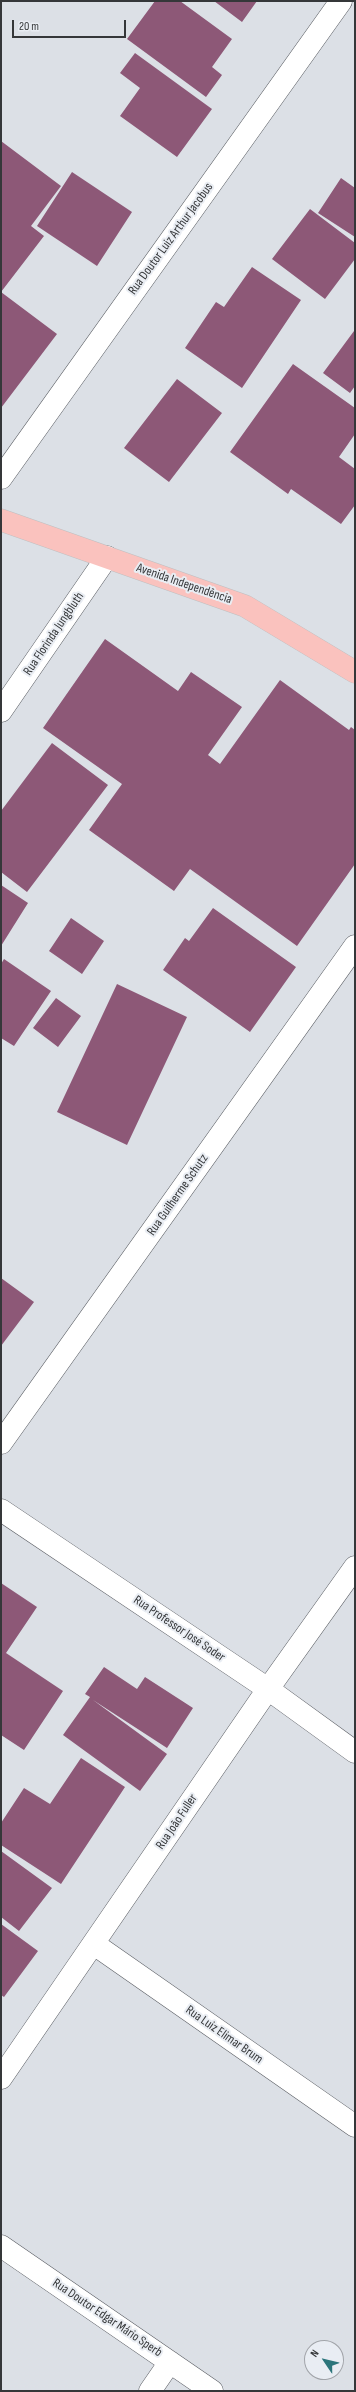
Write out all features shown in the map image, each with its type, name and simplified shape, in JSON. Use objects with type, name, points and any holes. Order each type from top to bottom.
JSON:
[{"type":"main road","name":"Avenida Independência","points":[[1,520],[245,606],[355,672]]},
{"type":"street","name":"Rua Doutor Luiz Arthur Jacobus","points":[[1,478],[341,1]]},
{"type":"street","name":"Rua Florinda Jungbluth","points":[[1,711],[107,557]]},
{"type":"street","name":"Rua Guilherme Schutz","points":[[1,1443],[355,946]]},
{"type":"street","name":"Rua Professor José Soder","points":[[1,1510],[268,1689],[355,1752]]},
{"type":"street","name":"Rua João Fuller","points":[[1,2078],[268,1689],[355,1567]]},
{"type":"street","name":"Rua Luiz Elimar Brum","points":[[94,1944],[355,2126]]},
{"type":"street","name":"Rua Doutor Edgar Mário Sperb","points":[[1,2246],[212,2391]]},
{"type":"street","points":[[150,2391],[170,2362]]},
{"type":"building","points":[[155,1],[180,1],[232,39],[212,67],[222,75],[206,97],[127,39]]},
{"type":"building","points":[[214,1],[257,1],[242,22]]},
{"type":"building","points":[[135,53],[212,109],[177,157],[120,116],[140,88],[120,73]]},
{"type":"building","points":[[1,141],[61,186],[31,226],[44,236],[1,292]]},
{"type":"building","points":[[72,172],[132,212],[97,266],[37,226]]},
{"type":"building","points":[[341,178],[355,188],[355,237],[318,213]]},
{"type":"building","points":[[310,209],[355,243],[355,259],[325,299],[272,259]]},
{"type":"building","points":[[252,267],[301,300],[242,388],[185,348],[216,302],[224,307]]},
{"type":"building","points":[[1,292],[57,334],[1,408]]},
{"type":"building","points":[[354,331],[355,386],[350,393],[323,373]]},
{"type":"building","points":[[293,364],[355,408],[355,434],[339,457],[355,469],[355,505],[341,524],[291,489],[288,494],[230,452]]},
{"type":"building","points":[[177,379],[222,413],[169,482],[124,448]]},
{"type":"building","points":[[105,639],[178,691],[191,672],[242,707],[208,755],[220,764],[280,680],[349,730],[351,727],[355,730],[355,864],[297,946],[190,869],[174,891],[89,830],[122,784],[43,728]]},
{"type":"building","points":[[52,743],[108,785],[27,892],[1,872],[1,811]]},
{"type":"building","points":[[1,885],[28,903],[1,946]]},
{"type":"building","points":[[213,908],[296,967],[250,1032],[163,970],[185,938],[189,941]]},
{"type":"building","points":[[71,918],[104,941],[82,974],[49,951]]},
{"type":"building","points":[[4,959],[51,991],[14,1046],[1,1038],[1,964]]},
{"type":"building","points":[[117,984],[187,1017],[127,1145],[57,1112]]},
{"type":"building","points":[[56,998],[81,1016],[58,1047],[33,1028]]},
{"type":"building","points":[[1,1278],[34,1302],[1,1346]]},
{"type":"building","points":[[1,1583],[37,1607],[6,1653],[63,1691],[24,1750],[1,1735]]},
{"type":"building","points":[[104,1667],[137,1689],[145,1677],[193,1708],[167,1748],[93,1700],[167,1754],[140,1791],[63,1735],[90,1697],[85,1694]]},
{"type":"building","points":[[81,1758],[125,1787],[61,1884],[1,1845],[1,1823],[24,1788],[50,1804]]},
{"type":"building","points":[[1,1851],[52,1888],[19,1931],[1,1917]]},
{"type":"building","points":[[1,1924],[38,1951],[4,1997],[1,1995]]}]
